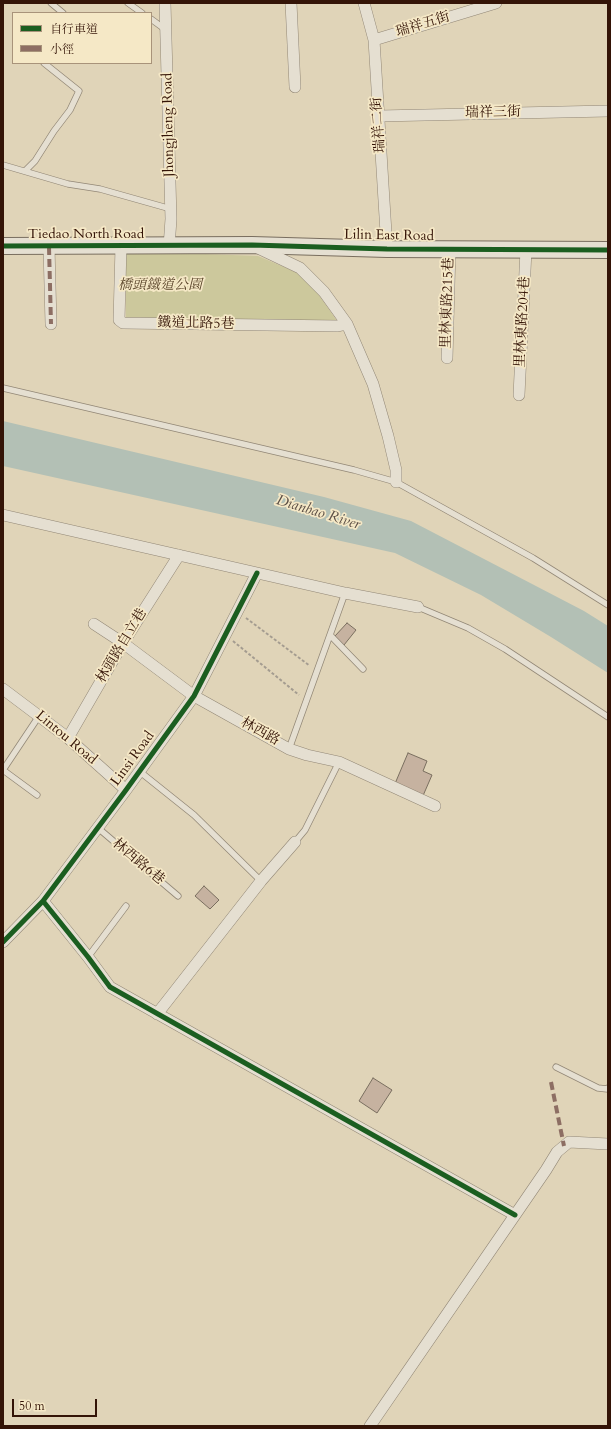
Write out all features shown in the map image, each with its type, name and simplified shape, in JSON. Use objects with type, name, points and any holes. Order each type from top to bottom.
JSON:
[{"type":"street","name":"Jhongjheng Road","points":[[165,3],[171,209],[169,247]]},
{"type":"street","points":[[291,3],[295,87]]},
{"type":"street","name":"瑞祥二街","points":[[364,3],[374,40],[387,249]]},
{"type":"street","name":"瑞祥五街","points":[[374,40],[496,3]]},
{"type":"street","name":"瑞祥三街","points":[[379,116],[608,111]]},
{"type":"street","name":"Tiedao North Road","points":[[3,246],[169,247]]},
{"type":"street","points":[[49,246],[51,324]]},
{"type":"street","points":[[252,246],[300,268],[324,292],[347,324],[375,392],[396,470],[396,482]]},
{"type":"street","name":"Lilin East Road","points":[[169,247],[252,246],[387,249],[608,250]]},
{"type":"street","name":"鐵道北路5巷","points":[[121,247],[119,320],[122,323],[330,326],[347,324]]},
{"type":"street","name":"里林東路215巷","points":[[447,358],[450,249]]},
{"type":"street","name":"里林東路204巷","points":[[519,395],[526,250]]},
{"type":"street","points":[[3,515],[345,593],[418,607]]},
{"type":"street","name":"林頭路自立巷","points":[[68,738],[123,642],[179,555]]},
{"type":"street","name":"Linsi Road","points":[[3,942],[43,901],[194,696],[257,573]]},
{"type":"street","name":"林西路","points":[[94,624],[123,642],[194,696],[289,749]]},
{"type":"street","name":"Lintou Road","points":[[3,689],[68,738],[126,790]]},
{"type":"street","points":[[289,749],[307,755],[339,762],[435,806]]},
{"type":"street","points":[[157,1014],[261,881],[295,842]]},
{"type":"street","points":[[43,901],[110,987],[515,1215]]},
{"type":"street","points":[[370,1426],[557,1152],[569,1142],[608,1144]]},
{"type":"lane","points":[[51,3],[63,12]]},
{"type":"lane","points":[[128,3],[141,12]]},
{"type":"lane","points":[[152,20],[166,30]]},
{"type":"lane","points":[[25,172],[35,161],[54,131],[70,110],[79,91],[45,64]]},
{"type":"lane","points":[[3,165],[68,184],[100,189],[171,209]]},
{"type":"lane","points":[[3,388],[354,470],[396,482],[533,558],[608,605]]},
{"type":"lane","name":"林西路","points":[[289,749],[345,593]]},
{"type":"lane","points":[[418,607],[468,628],[505,649],[608,717]]},
{"type":"lane","points":[[330,635],[363,669]]},
{"type":"lane","points":[[38,795],[3,770],[40,716]]},
{"type":"lane","points":[[295,842],[305,830],[339,762]]},
{"type":"lane","points":[[139,771],[194,815],[261,881]]},
{"type":"lane","name":"林西路6巷","points":[[98,828],[178,896]]},
{"type":"lane","points":[[88,957],[126,906]]},
{"type":"lane","points":[[556,1067],[598,1088],[608,1088]]},
{"type":"path","points":[[237,612],[317,671]]},
{"type":"path","points":[[225,635],[307,701]]},
{"type":"green space","name":"橋頭鐵道公園","points":[[126,251],[258,256],[298,273],[317,292],[337,321],[126,319]]},
{"type":"water","name":"Dianbao River","points":[[3,421],[324,497],[411,521],[584,611],[608,626],[608,673],[481,595],[395,553],[3,466]]},
{"type":"building","points":[[347,623],[356,630],[344,645],[335,636]]},
{"type":"building","points":[[408,753],[427,761],[423,771],[432,775],[422,798],[394,786]]},
{"type":"building","points":[[204,886],[219,900],[210,909],[195,896]]},
{"type":"building","points":[[373,1078],[392,1090],[377,1113],[359,1101]]},
{"type":"marked path","points":[[49,247],[51,324]]},
{"type":"marked path","points":[[551,1082],[564,1146]]},
{"type":"cycle path","points":[[3,246],[252,245],[387,249],[608,250]]},
{"type":"cycle path","points":[[3,942],[43,901],[194,696],[257,573]]},
{"type":"cycle path","points":[[43,901],[110,987],[515,1215]]}]
